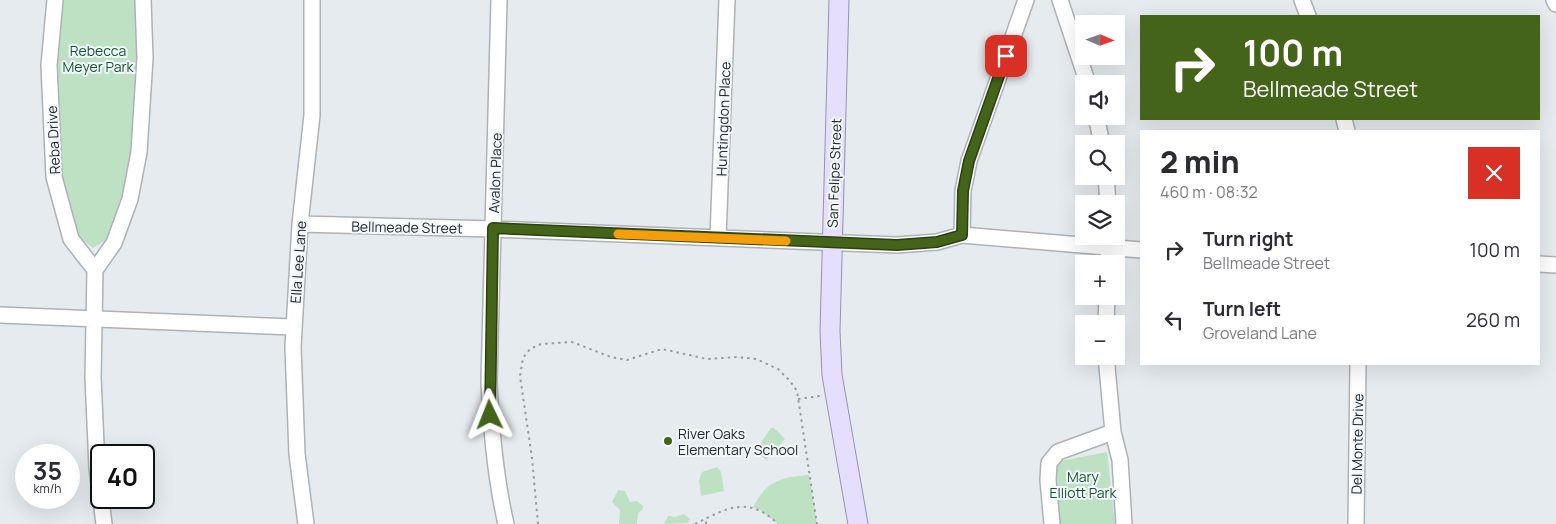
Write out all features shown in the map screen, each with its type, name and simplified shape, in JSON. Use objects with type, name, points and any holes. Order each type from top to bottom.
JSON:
[{"type":"main road","name":"San Felipe Street","points":[[839,0],[830,331],[832,375],[858,524]]},
{"type":"street","name":"Reba Drive","points":[[55,0],[50,65],[54,177],[71,239],[95,270]]},
{"type":"street","points":[[104,524],[97,468],[94,377],[95,270],[114,242],[130,199],[139,152],[145,58],[143,0]]},
{"type":"street","name":"Ella Lee Lane","points":[[306,524],[296,436],[293,326],[300,224],[312,115],[312,0]]},
{"type":"street","name":"Avalon Place","points":[[499,0],[489,380],[491,432],[497,486],[506,524]]},
{"type":"street","name":"Huntingdon Place","points":[[718,238],[727,0]]},
{"type":"street","points":[[962,235],[963,191],[969,161],[1026,0]]},
{"type":"street","points":[[1060,0],[1085,75]]},
{"type":"street","points":[[1302,0],[1308,15]]},
{"type":"street","points":[[1554,0],[1556,4]]},
{"type":"street","name":"Bellmeade Street","points":[[300,224],[493,228],[832,244],[897,245],[937,242],[962,235],[1075,240]]},
{"type":"street","name":"Bellmeade Street","points":[[1121,245],[1140,250]]},
{"type":"street","points":[[1540,264],[1556,265]]},
{"type":"street","points":[[0,314],[293,326]]},
{"type":"street","points":[[1107,365],[1113,432],[1120,460],[1124,524]]},
{"type":"street","name":"Del Monte Drive","points":[[1356,524],[1358,365]]},
{"type":"street","points":[[1052,524],[1048,480],[1049,464],[1058,452],[1113,432]]},
{"type":"path","points":[[538,524],[532,458],[520,376],[524,358],[530,349],[541,344],[572,342],[611,357],[628,360],[662,349],[707,359],[737,357],[756,359],[778,369],[790,380],[797,391],[817,524]]},
{"type":"path","points":[[798,399],[808,398]]},
{"type":"path","points":[[695,524],[738,506],[759,509],[778,524]]},
{"type":"path","points":[[706,519],[706,524]]},
{"type":"green space","name":"Rebecca Meyer Park","points":[[61,0],[137,0],[140,58],[134,152],[124,198],[110,238],[93,248],[75,235],[59,177],[55,65]]},
{"type":"green space","points":[[771,428],[774,428],[785,439],[766,460],[756,450]]},
{"type":"green space","name":"Mary Elliott Park","points":[[1107,452],[1115,524],[1059,524],[1055,466],[1060,461]]},
{"type":"green space","points":[[717,467],[721,472],[724,491],[701,496],[699,480],[702,472]]},
{"type":"green space","points":[[809,475],[817,524],[778,524],[759,509],[753,508],[763,492],[775,482],[791,477]]},
{"type":"green space","points":[[618,490],[625,491],[630,502],[637,501],[643,506],[643,509],[638,513],[637,524],[619,524],[620,510],[612,502]]},
{"type":"green space","points":[[684,514],[690,519],[688,523],[664,524],[668,516],[676,517]]},
{"type":"slow traffic","points":[[618,234],[786,241]]},
{"type":"place","name":"River Oaks Elementary School","points":[[668,441]]},
{"type":"route","points":[[490,415],[489,380],[493,228],[832,244],[897,245],[937,242],[962,235],[963,191],[969,161],[1006,56]]}]
